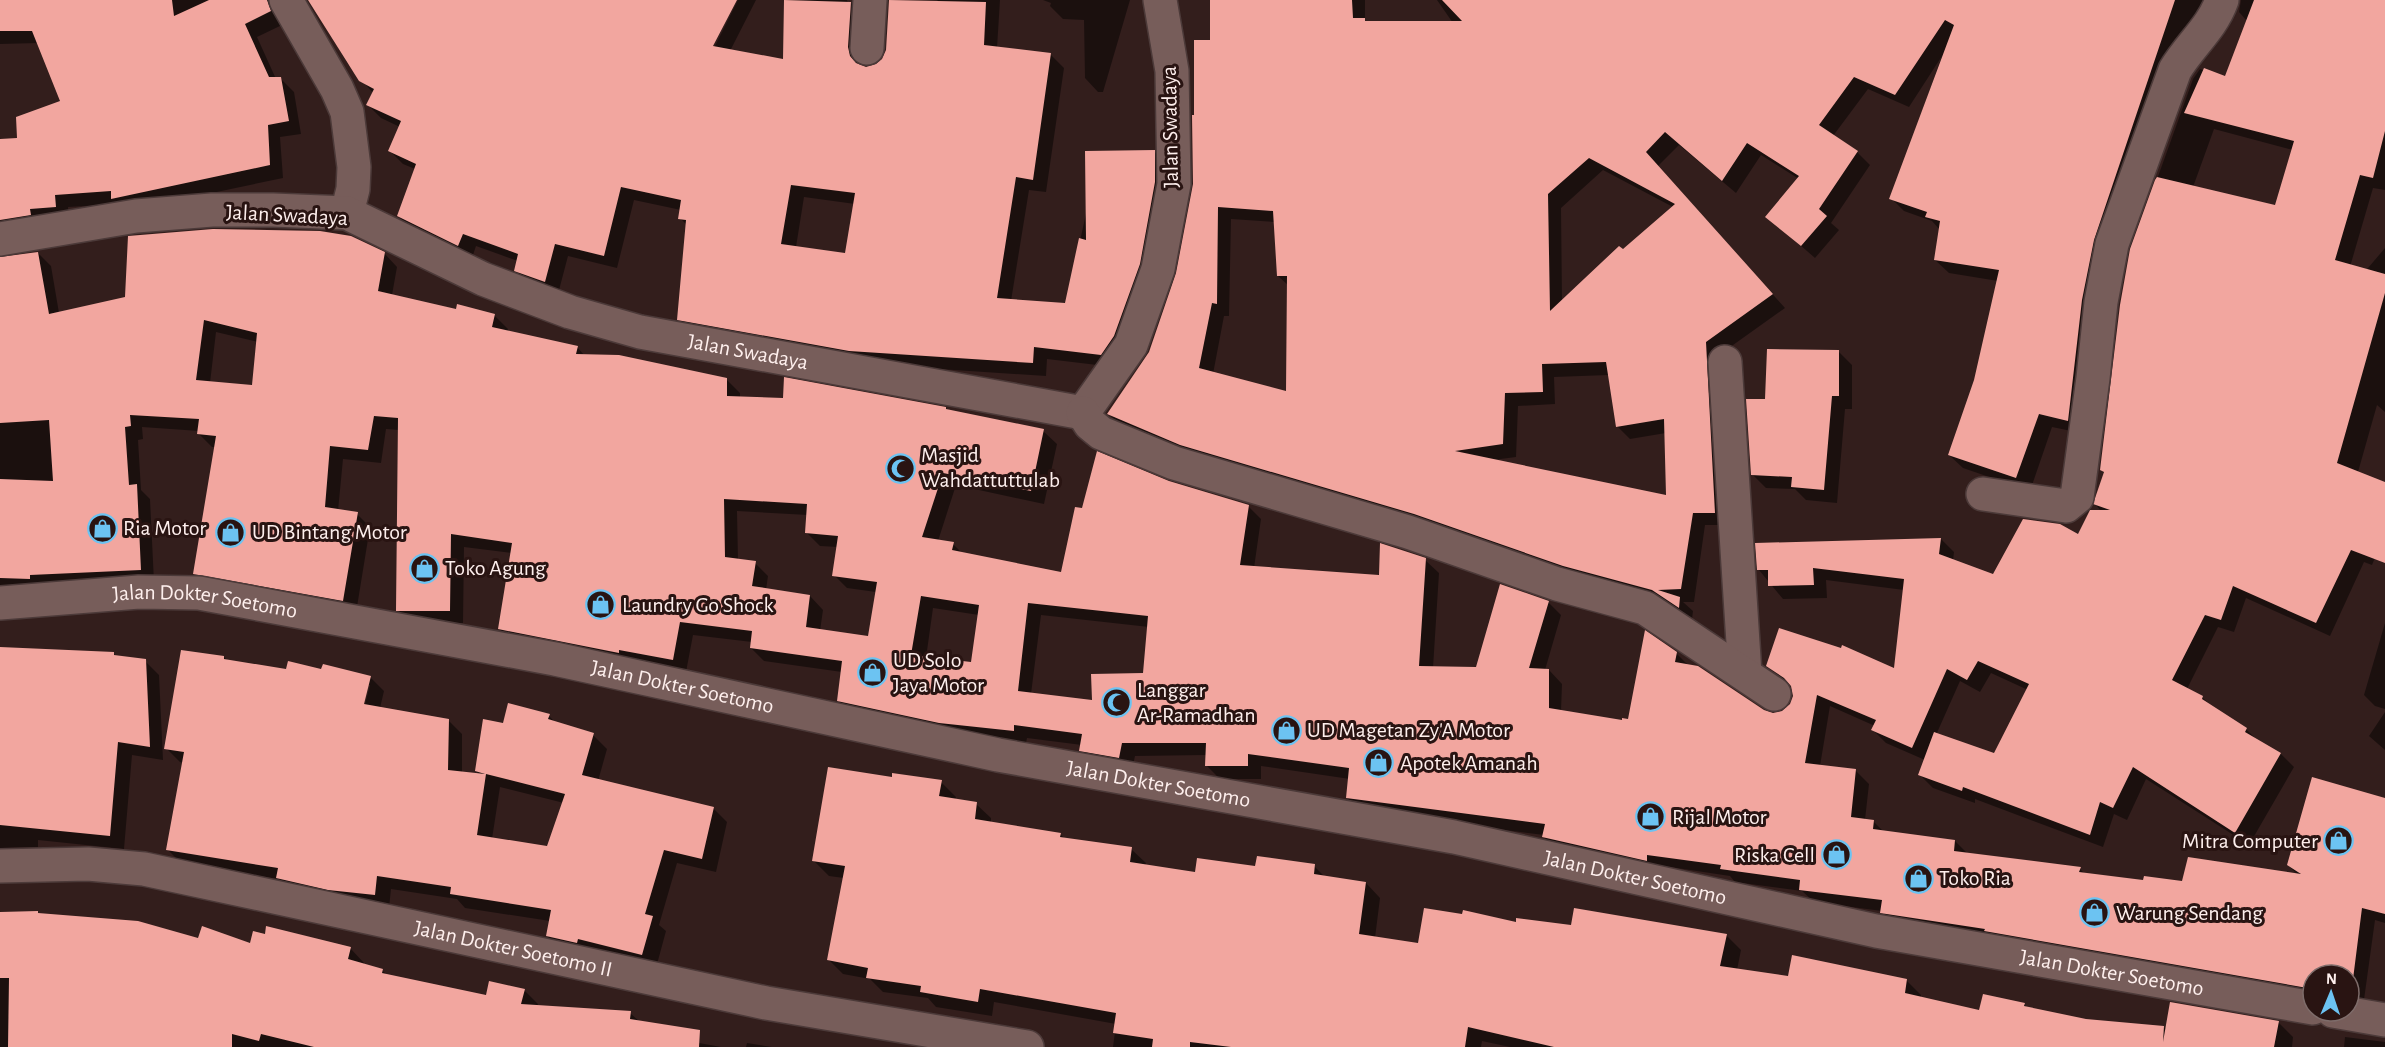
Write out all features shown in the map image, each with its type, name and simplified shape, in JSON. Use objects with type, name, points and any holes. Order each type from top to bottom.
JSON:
[{"type":"street","points":[[286,0],[337,88],[347,112],[354,167],[353,189],[347,213]]},
{"type":"street","points":[[867,48],[870,0]]},
{"type":"street","name":"Jalan Swadaya","points":[[0,239],[136,216],[212,210],[347,213],[483,279],[570,312],[630,329],[1083,413],[1131,345],[1158,269],[1174,184],[1172,71],[1160,0]]},
{"type":"street","points":[[1983,494],[2066,506],[2077,497],[2101,302],[2116,230],[2175,70],[2187,50],[2209,27],[2222,0]]},
{"type":"street","points":[[1725,362],[1744,674]]},
{"type":"street","points":[[1083,413],[1090,424],[1101,433],[1174,463],[1408,532],[1557,584],[1645,608],[1774,693]]},
{"type":"street","name":"Jalan Dokter Soetomo","points":[[0,603],[139,592],[199,593],[555,659],[998,755],[1454,837],[1876,931],[2301,1006]]},
{"type":"street","name":"Jalan Dokter Soetomo II","points":[[0,866],[88,864],[144,869],[766,1003],[1027,1047]]},
{"type":"street","points":[[2361,1016],[2385,1020]]},
{"type":"building","points":[[0,0],[172,0],[174,16],[209,0],[267,0],[271,11],[245,24],[269,77],[281,77],[289,121],[268,125],[270,165],[111,199],[111,191],[55,195],[56,207],[30,209],[31,215],[0,220],[0,139],[17,138],[16,117],[60,101],[32,31],[0,31]]},
{"type":"building","points":[[308,0],[737,0],[713,46],[783,59],[784,0],[851,2],[848,47],[850,56],[856,63],[866,67],[882,59],[886,50],[889,0],[986,2],[984,45],[1051,53],[1033,180],[1016,177],[997,298],[1065,303],[1079,238],[1086,240],[1085,151],[1155,150],[1155,182],[1140,264],[1114,336],[1101,355],[1034,347],[1033,363],[849,351],[677,320],[686,220],[678,219],[681,200],[621,187],[604,256],[555,244],[545,282],[514,271],[518,254],[463,234],[458,246],[397,216],[416,164],[388,151],[401,121],[366,105],[374,89],[359,81]],"holes":[[[791,185],[855,193],[845,253],[781,244]]]},
{"type":"building","points":[[1210,0],[1352,0],[1353,18],[1365,18],[1365,21],[1462,21],[1442,0],[2175,0],[2094,240],[2082,300],[2068,421],[2039,414],[2016,478],[1948,455],[1974,380],[1999,270],[1934,260],[1940,221],[1925,217],[1927,212],[1889,199],[1954,25],[1945,20],[1895,95],[1854,77],[1819,125],[1858,151],[1819,209],[1827,216],[1801,246],[1765,217],[1799,176],[1747,143],[1722,181],[1665,132],[1646,152],[1773,294],[1706,342],[1715,513],[1693,513],[1681,589],[1658,590],[1680,597],[1679,608],[1652,590],[1563,566],[1414,514],[1180,445],[1107,414],[1149,352],[1176,273],[1193,184],[1194,40],[1210,40]],"holes":[[[1589,158],[1675,204],[1623,249],[1619,246],[1550,311],[1548,194]],[[1218,207],[1273,211],[1277,276],[1287,276],[1286,391],[1199,368],[1212,303],[1217,304]],[[1606,362],[1616,427],[1664,419],[1666,495],[1455,451],[1503,444],[1505,393],[1543,392],[1542,364]]]},
{"type":"building","points":[[2254,0],[2385,0],[2385,131],[2373,178],[2360,175],[2335,260],[2385,274],[2385,293],[2337,463],[2385,482],[2385,563],[2351,550],[2316,623],[2233,586],[2221,620],[2205,615],[2172,680],[2203,696],[2202,699],[2247,728],[2245,732],[2281,753],[2235,833],[2133,767],[2113,808],[2100,802],[2090,835],[1963,787],[1962,791],[1918,775],[1934,732],[1994,753],[2029,684],[1978,661],[1967,680],[1947,669],[1912,748],[1871,730],[1876,720],[1817,695],[1805,763],[1856,769],[1851,817],[1874,820],[1873,829],[1955,840],[1954,851],[2081,867],[2079,872],[2143,880],[2144,876],[2182,881],[2188,857],[2301,874],[2287,865],[2312,777],[2385,798],[2385,914],[2362,908],[2355,963],[2301,963],[2301,987],[1984,931],[1985,929],[1880,913],[1882,900],[1799,890],[1800,880],[1720,869],[1721,865],[1647,855],[1647,861],[1542,837],[1545,824],[1346,798],[1349,768],[1248,754],[1248,766],[1205,766],[1206,743],[1122,743],[1119,758],[1079,751],[1082,734],[1014,725],[1014,731],[939,723],[837,701],[842,661],[750,648],[752,631],[680,622],[673,660],[619,650],[619,653],[498,629],[512,543],[451,534],[450,611],[396,611],[398,418],[374,416],[368,450],[330,446],[325,507],[358,512],[343,601],[193,574],[216,436],[197,434],[199,419],[130,415],[131,426],[125,427],[129,485],[137,484],[141,570],[30,575],[30,579],[0,578],[0,479],[53,481],[49,420],[0,423],[0,257],[38,252],[49,314],[125,297],[128,236],[213,229],[320,231],[351,236],[385,252],[378,291],[456,309],[457,304],[495,314],[492,327],[578,346],[576,354],[619,355],[727,378],[727,396],[783,398],[784,377],[946,407],[946,409],[1044,429],[1031,491],[943,473],[922,537],[954,542],[952,550],[1061,572],[1075,507],[1082,508],[1097,451],[1169,481],[1249,505],[1240,565],[1379,575],[1380,543],[1426,558],[1419,666],[1476,667],[1500,584],[1549,601],[1529,668],[1549,669],[1549,708],[1622,720],[1622,718],[1628,719],[1645,630],[1677,652],[1675,662],[1698,666],[1764,710],[1773,713],[1782,711],[1790,704],[1793,696],[1791,686],[1784,678],[1766,666],[1779,628],[1841,648],[1842,645],[1894,668],[1904,579],[1813,568],[1814,585],[1768,586],[1768,570],[1757,570],[1755,543],[1941,538],[1939,554],[1993,574],[2023,519],[2060,524],[2078,534],[2090,510],[2110,510],[2093,504],[2104,472],[2100,470],[2120,305],[2130,249],[2155,180],[2157,177],[2275,205],[2294,141],[2184,113],[2204,68],[2225,76]],"holes":[[[204,320],[257,333],[252,385],[196,380]],[[724,499],[807,504],[805,533],[838,536],[832,576],[877,582],[868,636],[806,627],[810,595],[752,586],[756,561],[725,557]],[[921,596],[979,605],[971,662],[911,655]],[[1028,603],[1148,616],[1143,673],[1091,674],[1092,700],[1018,691]]]},
{"type":"building","points":[[1767,349],[1839,350],[1839,396],[1832,396],[1824,490],[1791,487],[1792,477],[1751,475],[1746,399],[1765,399]]},
{"type":"building","points":[[0,647],[114,652],[114,655],[146,659],[150,747],[118,742],[110,836],[0,825]]},
{"type":"building","points":[[181,650],[286,669],[288,661],[321,669],[323,664],[371,676],[364,704],[449,719],[448,770],[485,774],[475,771],[483,719],[503,723],[508,703],[550,714],[548,719],[594,733],[582,775],[714,807],[702,859],[664,850],[645,914],[653,916],[642,955],[578,939],[577,943],[546,936],[551,910],[450,894],[451,887],[377,876],[375,895],[328,890],[276,878],[278,868],[166,850],[184,752],[164,749]],"holes":[[[486,774],[565,794],[547,846],[477,835]]]},
{"type":"building","points":[[828,767],[892,777],[892,773],[942,780],[939,796],[977,802],[975,819],[1061,833],[1060,837],[1132,847],[1130,862],[1195,872],[1197,858],[1255,866],[1257,856],[1315,864],[1314,874],[1366,882],[1359,934],[1418,943],[1424,908],[1462,914],[1463,910],[1516,922],[1516,918],[1571,925],[1574,908],[1727,934],[1720,966],[1788,976],[1792,955],[1907,979],[1905,993],[1979,1010],[1983,994],[2025,1003],[2024,1006],[2086,1019],[2164,1026],[2163,1042],[2170,1002],[2279,1021],[2274,1047],[1554,1047],[1468,1027],[1465,1047],[1231,1047],[1190,1042],[1190,1047],[1152,1047],[1153,1039],[1113,1033],[1116,1013],[980,989],[978,1002],[920,992],[921,986],[866,978],[868,968],[827,960],[845,866],[812,861]]},
{"type":"building","points":[[38,911],[38,913],[138,921],[198,938],[202,926],[250,943],[253,931],[265,934],[266,926],[351,947],[348,959],[383,969],[382,973],[486,995],[489,981],[525,989],[521,1004],[631,1011],[630,1019],[700,1030],[699,1047],[314,1047],[261,1034],[259,1041],[232,1034],[232,1047],[8,1047],[9,978],[0,978],[0,912]]},
{"type":"place","name":"Masjid Wahdattuttulab","points":[[900,468]]},
{"type":"place","name":"Ria Motor","points":[[102,528]]},
{"type":"place","name":"UD Bintang Motor","points":[[231,532]]},
{"type":"place","name":"Toko Agung","points":[[424,568]]},
{"type":"place","name":"Laundry Go Shock","points":[[601,605]]},
{"type":"place","name":"UD Solo Jaya Motor","points":[[872,673]]},
{"type":"place","name":"Langgar Ar-Ramadhan","points":[[1116,703]]},
{"type":"place","name":"UD Magetan Zy'A Motor","points":[[1286,730]]},
{"type":"place","name":"Apotek Amanah","points":[[1379,763]]},
{"type":"place","name":"Rijal Motor","points":[[1651,817]]},
{"type":"place","name":"Mitra Computer","points":[[2339,841]]},
{"type":"place","name":"Riska Cell","points":[[1836,855]]},
{"type":"place","name":"Toko Ria","points":[[1918,878]]},
{"type":"place","name":"Warung Sendang","points":[[2095,913]]}]
